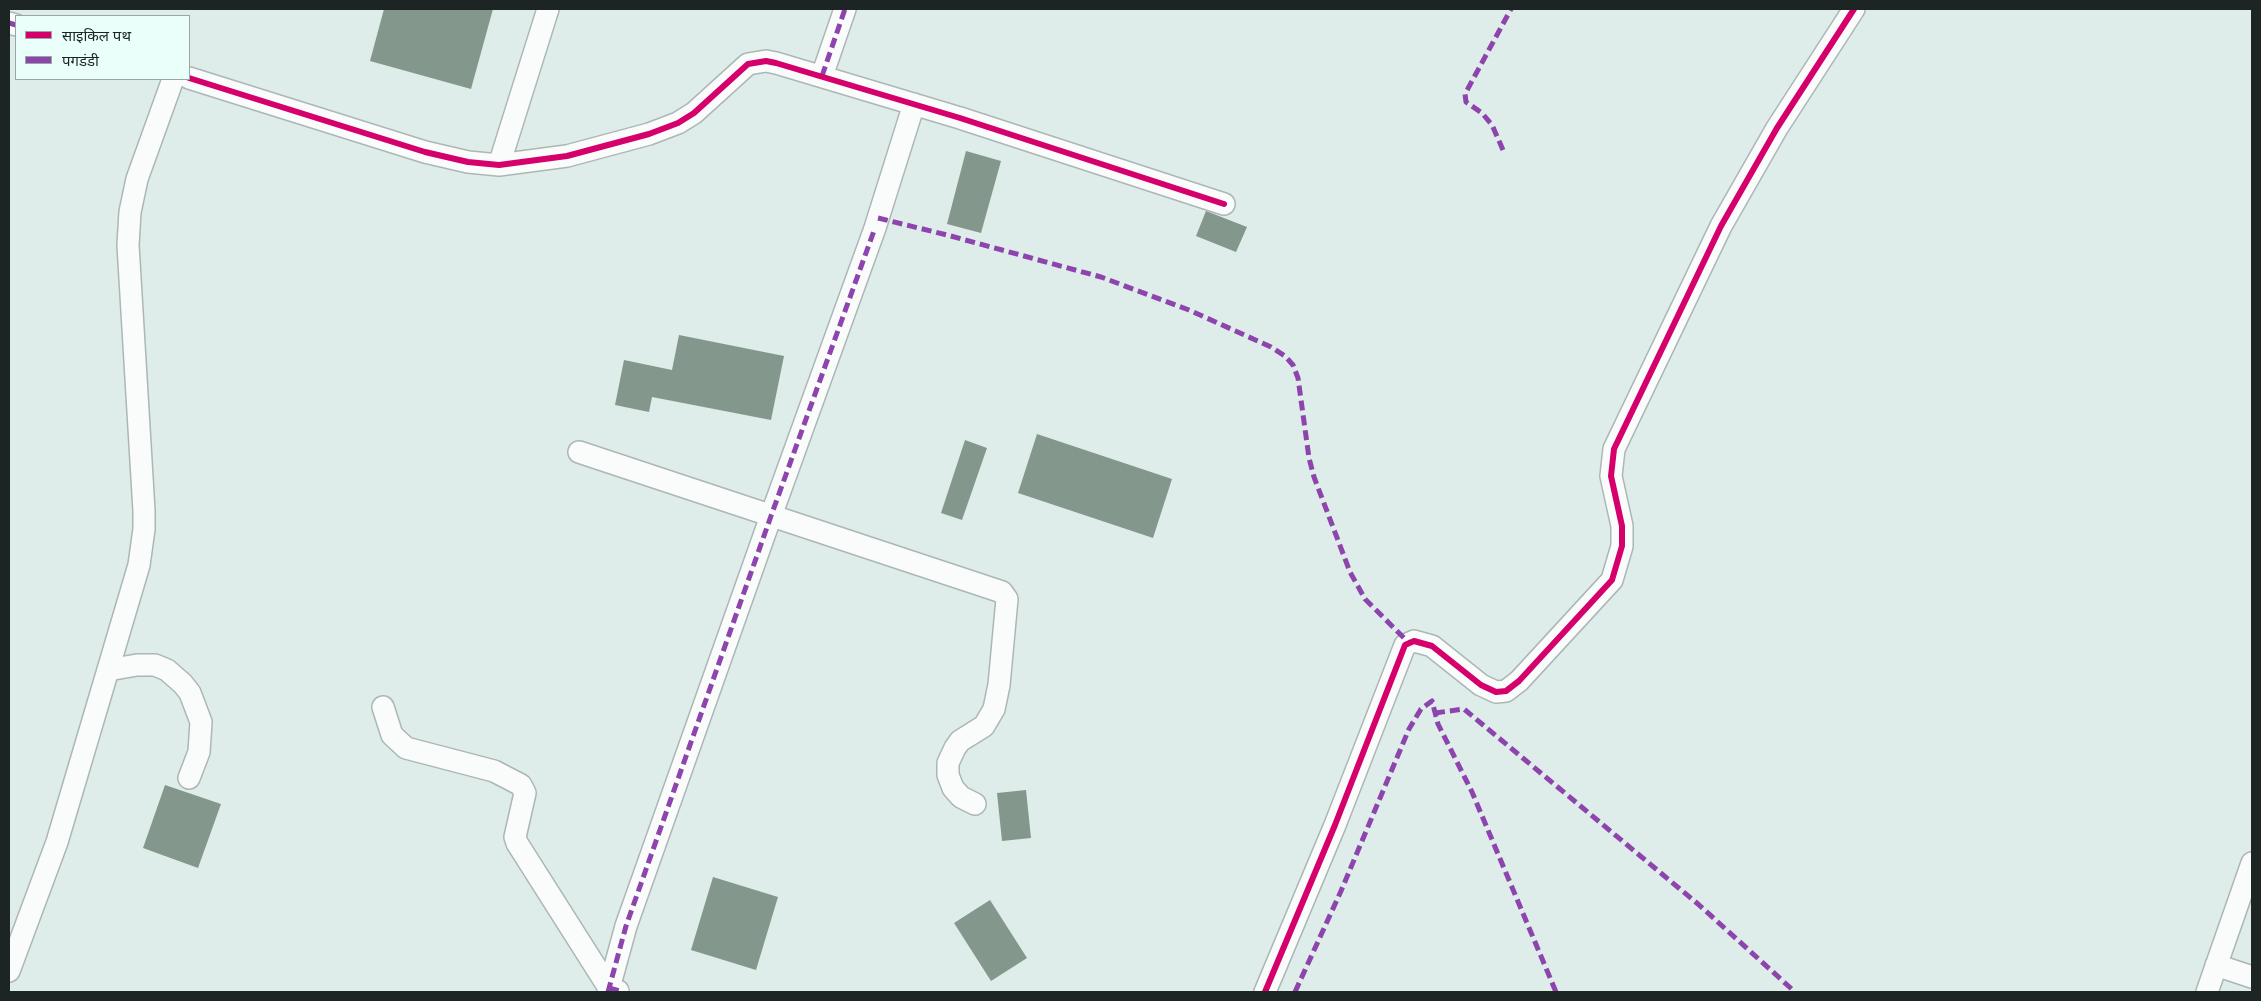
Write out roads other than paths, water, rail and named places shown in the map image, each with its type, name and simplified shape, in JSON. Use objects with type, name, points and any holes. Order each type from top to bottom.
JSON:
[{"type":"street","points":[[499,165],[548,9]]},
{"type":"street","points":[[822,76],[845,9]]},
{"type":"street","points":[[1265,992],[1331,834],[1405,645],[1414,641],[1432,646],[1481,685],[1496,692],[1506,691],[1520,681],[1612,580],[1622,546],[1622,526],[1610,476],[1614,448],[1722,226],[1777,128],[1854,9]]},
{"type":"street","points":[[190,78],[425,152],[468,162],[499,165],[566,156],[625,142],[678,123],[708,103],[743,68],[755,62],[776,63],[914,104],[1224,204]]},
{"type":"street","points":[[9,971],[15,935],[57,842],[139,565],[144,528],[128,245],[130,212],[137,178],[173,80]]},
{"type":"street","points":[[614,991],[626,926],[875,228],[914,104]]},
{"type":"street","points":[[579,452],[991,587],[1005,595],[1007,600],[1000,675],[994,709],[984,726],[960,742],[948,763],[948,775],[953,788],[961,797],[974,804]]},
{"type":"street","points":[[108,670],[137,665],[155,665],[168,670],[190,693],[202,722],[199,752],[189,778]]},
{"type":"street","points":[[382,706],[392,735],[406,748],[494,770],[521,785],[525,793],[515,837],[517,843],[614,991]]},
{"type":"street","points":[[2207,992],[2252,863]]},
{"type":"street","points":[[2216,965],[2252,977]]}]
